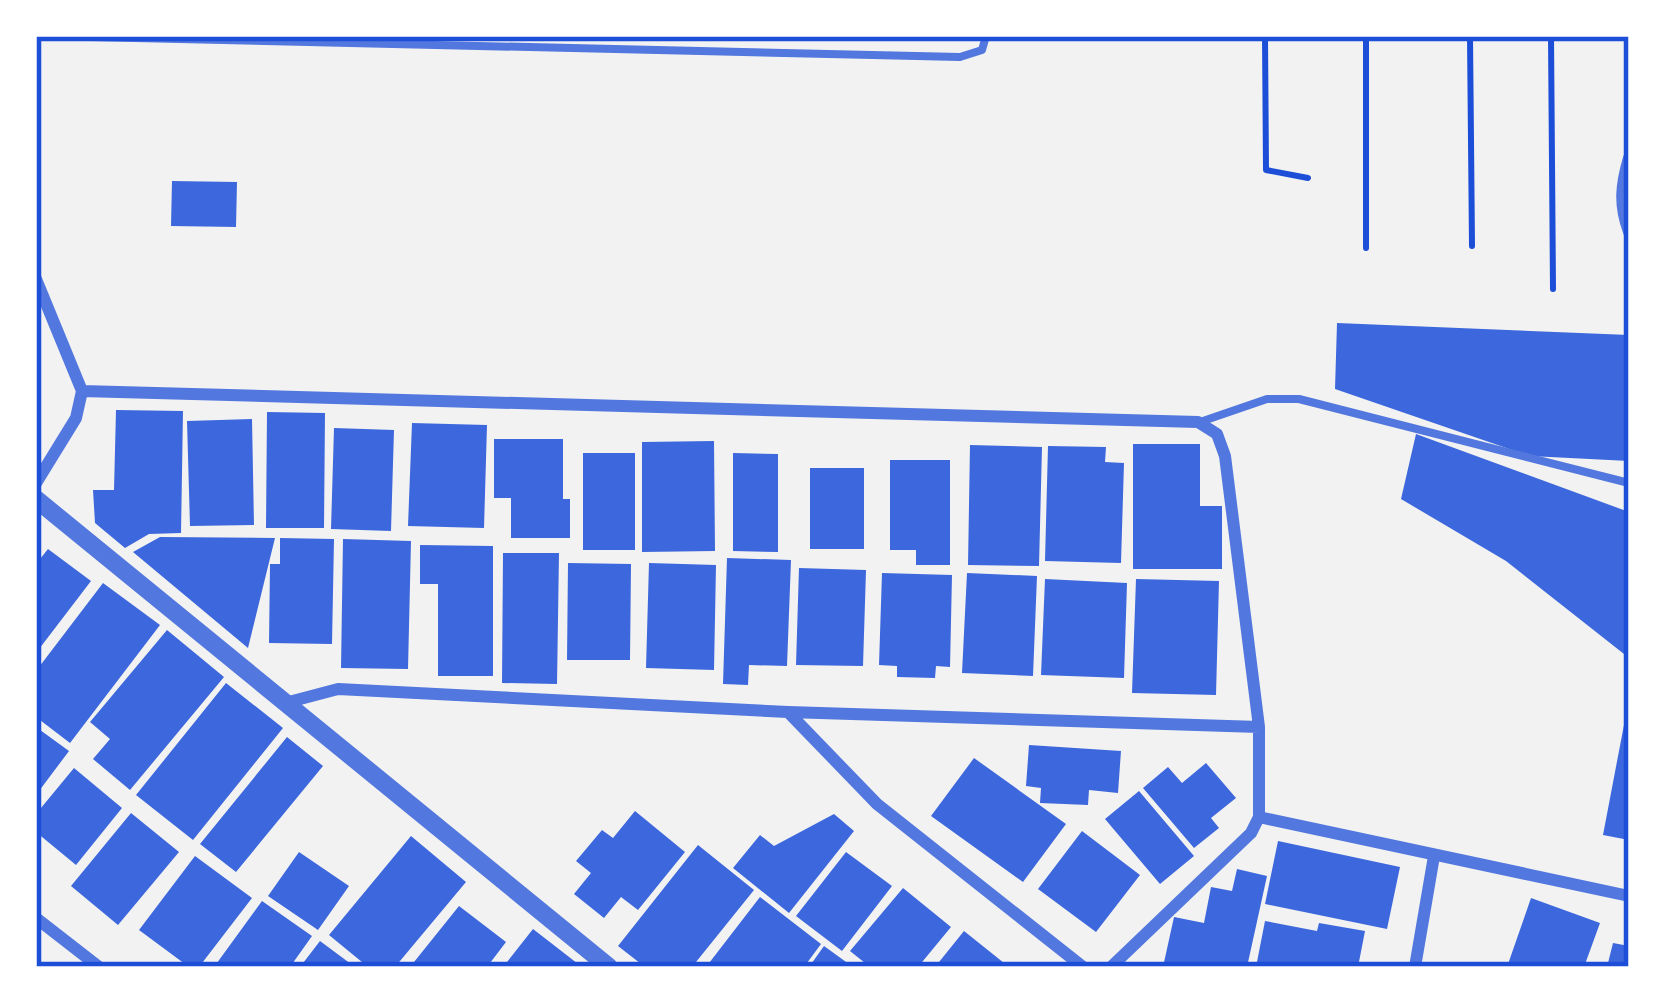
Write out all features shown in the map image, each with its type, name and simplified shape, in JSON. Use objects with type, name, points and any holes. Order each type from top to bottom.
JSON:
[{"type":"street","points":[[1629,158],[1621,183],[1621,210],[1629,232]]},
{"type":"street","points":[[36,279],[82,391],[76,418],[36,484]]},
{"type":"street","points":[[82,391],[1198,422],[1217,434],[1225,456],[1259,727],[1259,817],[1251,833],[1111,967]]},
{"type":"street","points":[[36,499],[609,967]]},
{"type":"street","points":[[286,703],[338,689],[788,712],[1259,727]]},
{"type":"street","points":[[788,712],[877,804],[1083,967]]},
{"type":"street","points":[[1259,817],[1629,896]]},
{"type":"street","points":[[1415,967],[1434,856]]},
{"type":"street","points":[[36,919],[99,967]]},
{"type":"lane","points":[[46,36],[960,57],[982,50],[986,36]]},
{"type":"lane","points":[[1198,422],[1268,399],[1299,399],[1629,483]]},
{"type":"path","points":[[1265,36],[1266,170],[1308,178]]},
{"type":"path","points":[[1366,36],[1366,248]]},
{"type":"path","points":[[1470,36],[1472,246]]},
{"type":"path","points":[[1551,36],[1553,289]]},
{"type":"building","points":[[172,181],[237,182],[236,227],[171,226]]},
{"type":"building","points":[[1337,323],[1629,335],[1629,461],[1530,456],[1335,389]]},
{"type":"building","points":[[116,410],[183,411],[181,533],[149,534],[125,548],[95,523],[93,490],[114,490]]},
{"type":"building","points":[[267,412],[325,413],[324,528],[266,528]]},
{"type":"building","points":[[252,419],[254,525],[190,526],[187,421]]},
{"type":"building","points":[[412,423],[487,425],[484,528],[408,526]]},
{"type":"building","points":[[334,428],[394,430],[391,531],[331,529]]},
{"type":"building","points":[[1416,434],[1629,512],[1629,635],[1624,654],[1506,561],[1401,499]]},
{"type":"building","points":[[494,439],[563,439],[563,499],[570,499],[570,538],[511,538],[511,498],[494,498]]},
{"type":"building","points":[[714,441],[715,551],[642,552],[642,442]]},
{"type":"building","points":[[1133,444],[1200,444],[1200,506],[1222,506],[1222,569],[1133,569]]},
{"type":"building","points":[[970,445],[1042,447],[1039,566],[968,565]]},
{"type":"building","points":[[1048,446],[1106,447],[1105,462],[1124,463],[1121,563],[1045,561]]},
{"type":"building","points":[[583,453],[635,453],[635,550],[583,550]]},
{"type":"building","points":[[733,453],[778,454],[778,552],[733,551]]},
{"type":"building","points":[[890,460],[950,460],[950,565],[916,565],[916,550],[890,550]]},
{"type":"building","points":[[810,468],[864,468],[864,549],[810,549]]},
{"type":"building","points":[[160,537],[275,538],[248,648],[133,552]]},
{"type":"building","points":[[280,538],[334,539],[332,644],[269,643],[270,564],[280,564]]},
{"type":"building","points":[[343,539],[411,541],[408,669],[341,668]]},
{"type":"building","points":[[420,545],[493,546],[493,676],[438,676],[438,584],[420,584]]},
{"type":"building","points":[[48,549],[91,581],[36,653],[36,564]]},
{"type":"building","points":[[503,553],[559,553],[557,684],[502,683]]},
{"type":"building","points":[[727,558],[791,560],[787,666],[749,665],[748,685],[723,684]]},
{"type":"building","points":[[568,563],[631,564],[630,660],[567,660]]},
{"type":"building","points":[[649,563],[716,565],[714,670],[646,668]]},
{"type":"building","points":[[799,568],[866,570],[863,666],[796,665]]},
{"type":"building","points":[[882,573],[952,575],[950,667],[936,666],[935,678],[897,677],[897,666],[879,665]]},
{"type":"building","points":[[967,573],[1037,576],[1033,676],[962,673]]},
{"type":"building","points":[[1045,579],[1127,583],[1124,678],[1041,675]]},
{"type":"building","points":[[1136,579],[1219,581],[1216,695],[1132,693]]},
{"type":"building","points":[[103,583],[160,625],[70,743],[36,717],[36,671]]},
{"type":"building","points":[[167,630],[224,677],[130,790],[93,759],[110,739],[90,722]]},
{"type":"building","points":[[226,683],[283,728],[193,840],[136,795]]},
{"type":"building","points":[[1629,709],[1629,840],[1603,835]]},
{"type":"building","points":[[36,727],[69,751],[36,795]]},
{"type":"building","points":[[287,737],[323,766],[236,872],[200,844]]},
{"type":"building","points":[[1029,745],[1121,751],[1118,793],[1089,790],[1088,805],[1040,803],[1041,788],[1026,786]]},
{"type":"building","points":[[974,758],[1066,824],[1023,882],[931,816]]},
{"type":"building","points":[[1206,763],[1236,798],[1211,818],[1219,828],[1194,848],[1143,788],[1168,767],[1182,783]]},
{"type":"building","points":[[74,768],[122,808],[76,865],[36,832],[36,814]]},
{"type":"building","points":[[1139,791],[1194,856],[1160,884],[1105,819]]},
{"type":"building","points":[[635,811],[685,852],[638,910],[621,897],[604,918],[574,894],[591,873],[576,861],[602,830],[613,838]]},
{"type":"building","points":[[131,813],[179,852],[118,925],[71,886]]},
{"type":"building","points":[[834,814],[854,831],[789,913],[733,868],[760,835],[774,846]]},
{"type":"building","points":[[1082,831],[1140,875],[1096,932],[1038,889]]},
{"type":"building","points":[[411,836],[466,882],[395,967],[368,967],[329,935]]},
{"type":"building","points":[[1278,841],[1400,867],[1387,929],[1265,904]]},
{"type":"building","points":[[698,845],[754,890],[692,967],[645,967],[618,946]]},
{"type":"building","points":[[299,852],[349,886],[318,930],[268,896]]},
{"type":"building","points":[[846,852],[892,886],[842,951],[796,916]]},
{"type":"building","points":[[195,856],[252,898],[199,967],[189,967],[139,930]]},
{"type":"building","points":[[1237,869],[1267,876],[1247,967],[1163,967],[1174,917],[1204,923],[1211,887],[1232,891]]},
{"type":"building","points":[[903,888],[951,927],[918,967],[870,967],[850,951]]},
{"type":"building","points":[[760,897],[821,944],[804,967],[706,967]]},
{"type":"building","points":[[1531,898],[1600,923],[1584,967],[1507,967]]},
{"type":"building","points":[[262,901],[312,936],[290,967],[214,967]]},
{"type":"building","points":[[459,906],[506,942],[487,967],[410,967]]},
{"type":"building","points":[[1265,921],[1317,931],[1319,923],[1365,931],[1358,967],[1256,967]]},
{"type":"building","points":[[533,929],[582,967],[503,967]]},
{"type":"building","points":[[964,931],[1009,967],[935,967]]},
{"type":"building","points":[[320,941],[355,967],[300,967]]},
{"type":"building","points":[[1613,943],[1629,946],[1629,967],[1607,967]]},
{"type":"building","points":[[824,946],[853,967],[809,967]]}]
